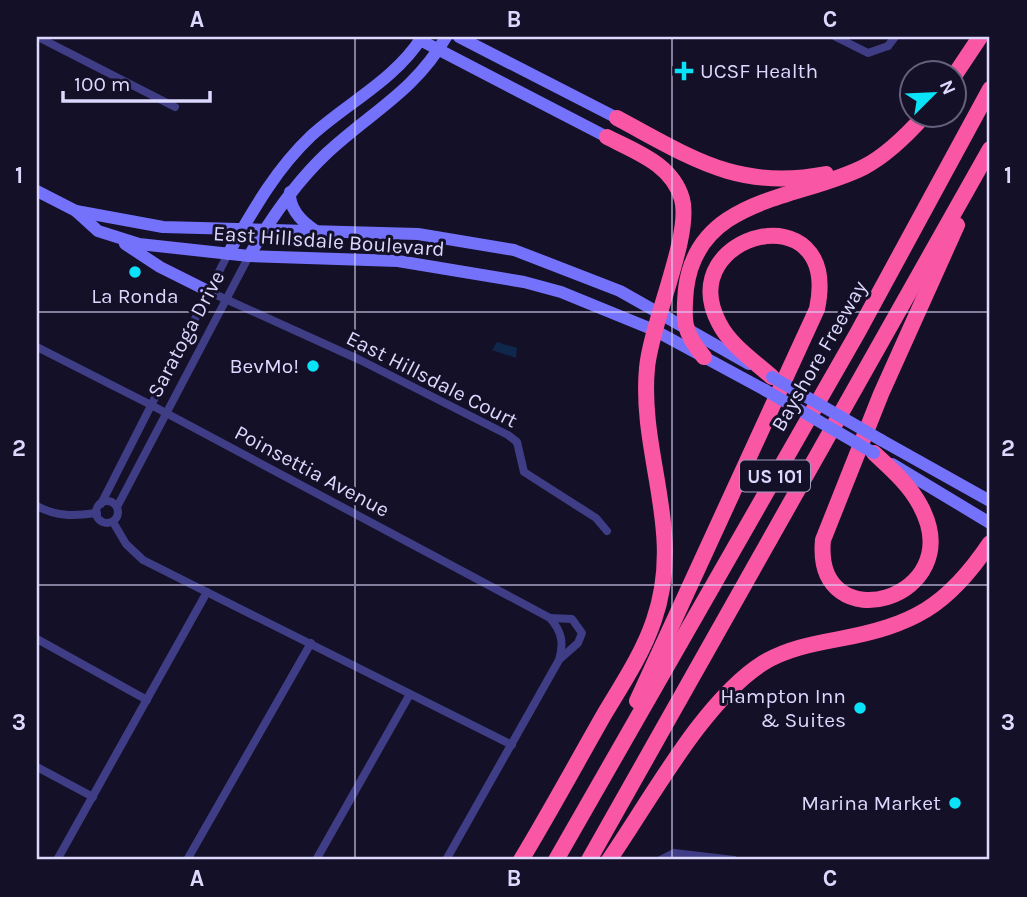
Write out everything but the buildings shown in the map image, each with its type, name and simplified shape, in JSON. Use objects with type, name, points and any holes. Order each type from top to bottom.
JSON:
[{"type":"highway","points":[[965,60],[980,37]]},
{"type":"highway","name":"Bayshore Freeway","points":[[556,860],[858,332],[990,89]]},
{"type":"highway","points":[[617,118],[716,169],[758,179],[833,173],[871,157],[906,134]]},
{"type":"highway","points":[[704,357],[691,341],[684,325],[691,268],[704,244],[723,223],[758,203],[861,168],[884,154],[910,130]]},
{"type":"highway","points":[[521,860],[643,645],[659,605],[667,547],[646,397],[647,367],[654,330],[681,235],[683,202],[674,181],[658,164],[607,137]]},
{"type":"highway","points":[[877,446],[920,503],[928,526],[928,550],[920,574],[912,586],[890,599],[865,601],[839,590],[829,579],[823,566],[822,540],[881,394],[988,154]]},
{"type":"highway","name":"US 101","points":[[589,860],[988,154]]},
{"type":"highway","points":[[613,760],[663,638],[748,465],[817,309],[820,272],[809,251],[788,237],[764,235],[743,241],[726,255],[714,275],[712,301],[720,325],[727,336],[768,384]]},
{"type":"highway","points":[[609,860],[711,711],[741,680],[765,662],[791,650],[886,629],[926,612],[957,587],[990,543]]},
{"type":"main road","name":"Saratoga Drive","points":[[249,256],[290,192],[333,148],[413,83],[446,37]]},
{"type":"main road","points":[[459,37],[617,118]]},
{"type":"main road","name":"Saratoga Drive","points":[[228,254],[273,179],[296,151],[326,123],[385,78],[418,38]]},
{"type":"main road","points":[[418,38],[607,137]]},
{"type":"main road","name":"East Hillsdale Boulevard","points":[[37,191],[76,211],[98,231],[160,248],[249,256],[376,259],[482,273],[561,292],[654,330],[704,357],[768,384]]},
{"type":"main road","points":[[290,192],[289,200],[303,223],[316,231]]},
{"type":"main road","name":"East Hillsdale Boulevard","points":[[76,211],[163,227],[440,236],[514,250],[597,281],[659,311],[684,325],[768,384],[877,446],[990,501]]},
{"type":"main road","points":[[116,238],[160,267],[210,292]]},
{"type":"main road","name":"East Hillsdale Boulevard","points":[[877,446],[990,523]]},
{"type":"street","points":[[38,37],[175,107]]},
{"type":"street","points":[[836,37],[869,53],[895,37]]},
{"type":"street","name":"Saratoga Drive","points":[[101,504],[228,254]]},
{"type":"street","name":"Saratoga Drive","points":[[117,507],[249,256]]},
{"type":"street","name":"East Hillsdale Court","points":[[210,292],[360,360],[508,435],[517,442],[524,472],[596,518],[607,531]]},
{"type":"street","name":"Poinsettia Avenue","points":[[37,347],[550,618],[562,636],[559,660]]},
{"type":"street","points":[[97,513],[101,504],[110,502],[117,507],[118,515],[113,522]]},
{"type":"street","points":[[37,506],[52,514],[74,517],[97,513]]},
{"type":"street","points":[[97,513],[103,522],[113,522]]},
{"type":"street","points":[[113,522],[126,544],[143,560],[512,745]]},
{"type":"street","points":[[57,860],[207,592]]},
{"type":"street","points":[[446,860],[559,660],[578,643],[582,633],[572,619],[550,618]]},
{"type":"street","points":[[37,639],[147,700]]},
{"type":"street","points":[[187,860],[311,643]]},
{"type":"street","points":[[316,860],[410,694]]},
{"type":"street","points":[[37,767],[93,797]]},
{"type":"street","points":[[660,860],[674,853],[734,860]]},
{"type":"water","points":[[497,342],[517,348],[516,358],[492,350]]},
{"type":"place","name":"UCSF Health","points":[[684,71]]},
{"type":"place","name":"La Ronda","points":[[135,272]]},
{"type":"place","name":"BevMo!","points":[[313,366]]},
{"type":"place","name":"Hampton Inn & Suites","points":[[860,708]]},
{"type":"place","name":"Marina Market","points":[[955,803]]}]
